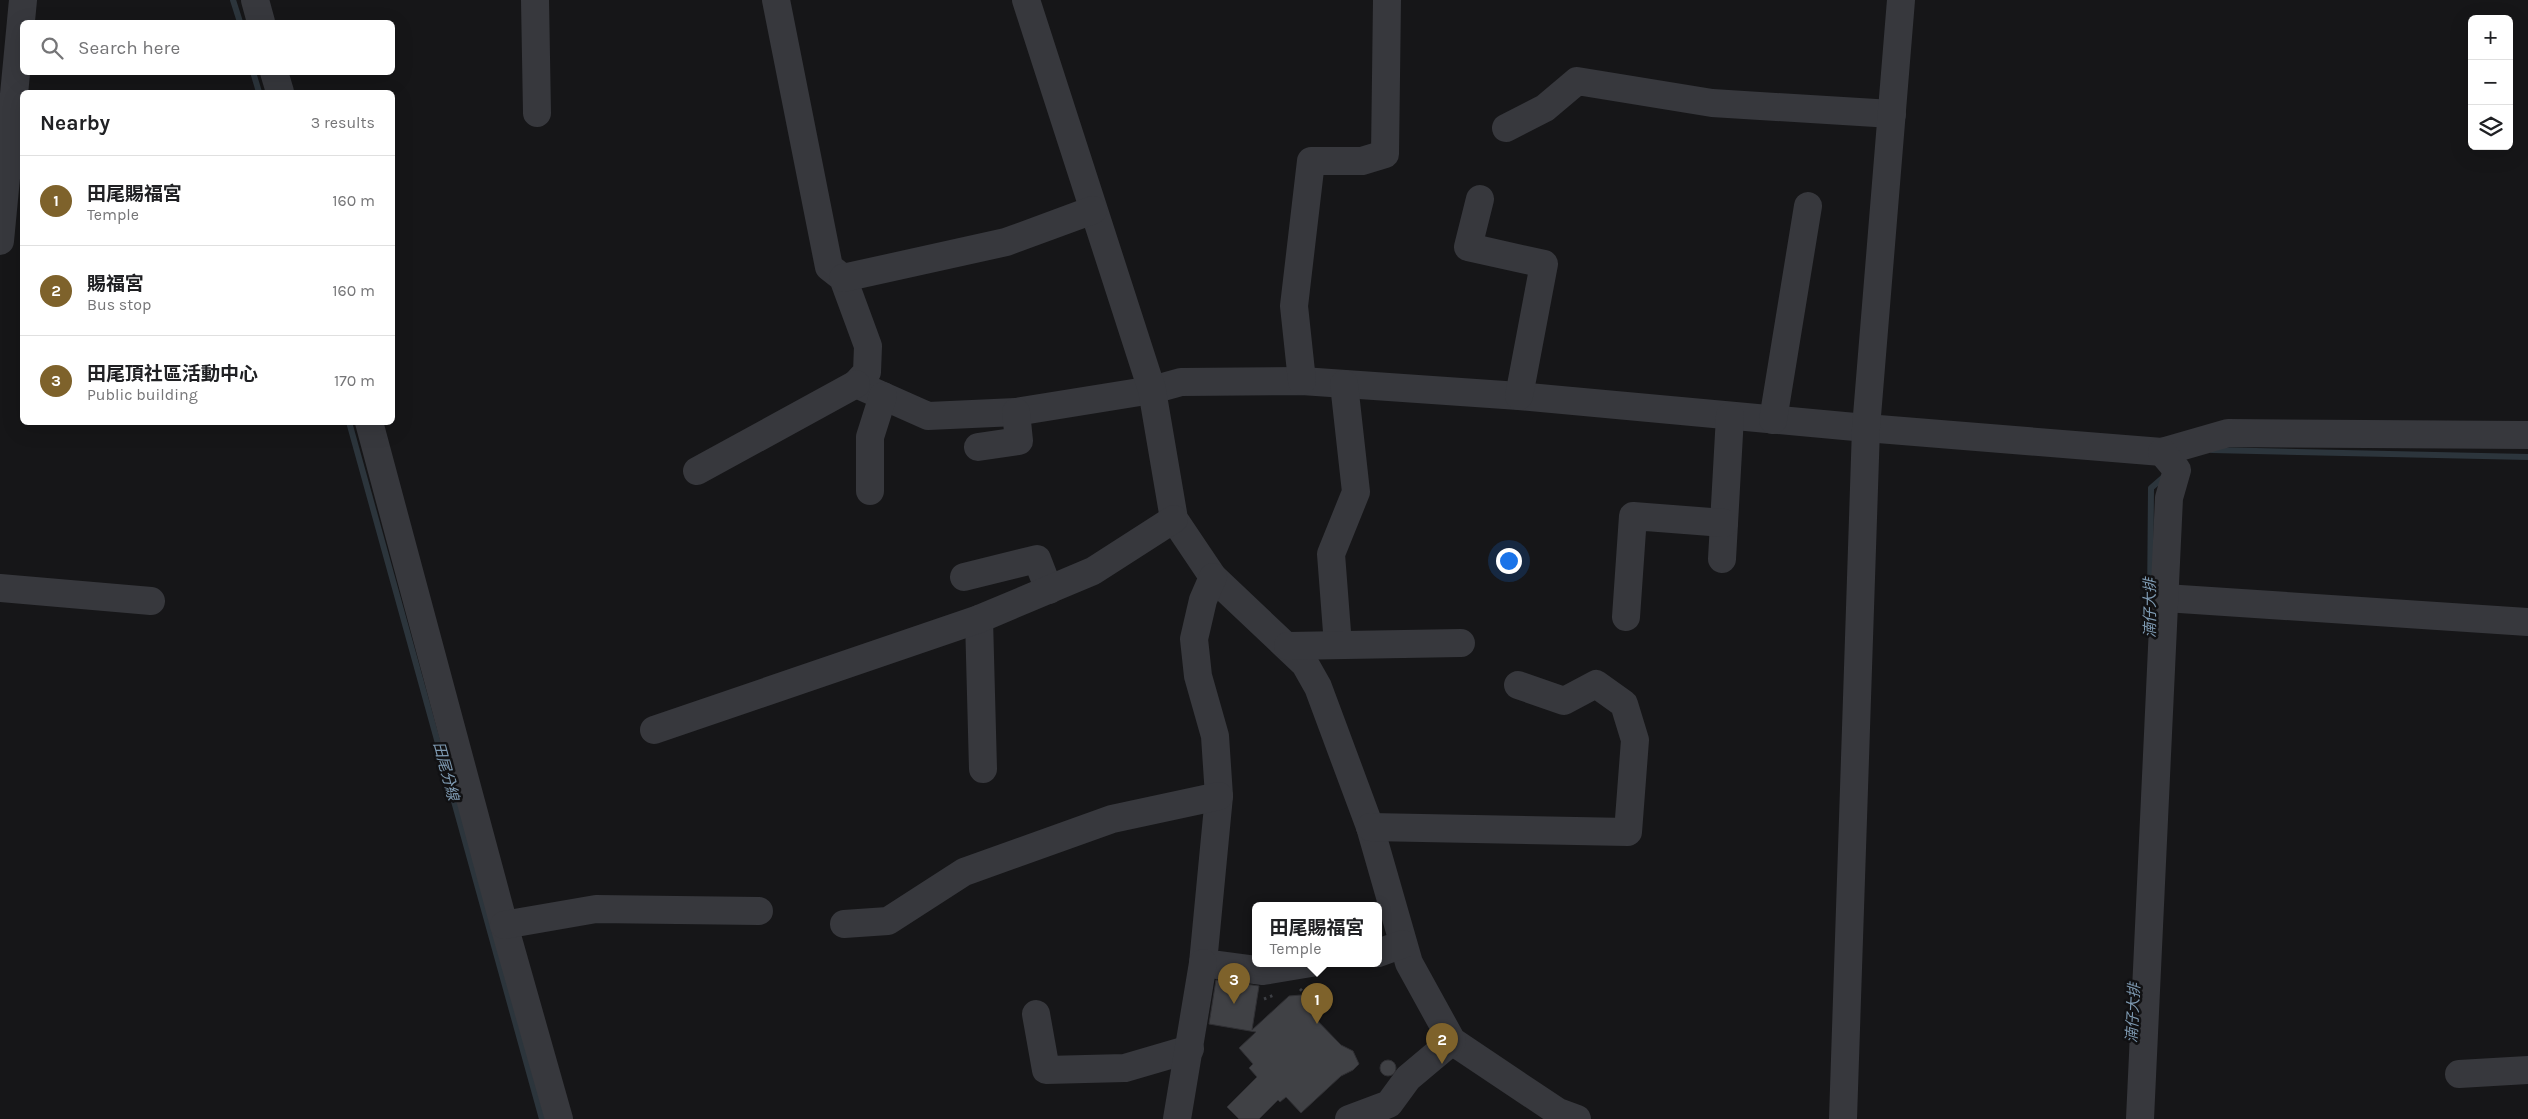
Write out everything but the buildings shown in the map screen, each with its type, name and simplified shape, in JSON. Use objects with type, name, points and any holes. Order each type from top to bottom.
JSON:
[{"type":"street","points":[[21,20],[23,0]]},
{"type":"street","points":[[255,0],[260,20]]},
{"type":"street","points":[[535,0],[537,113]]},
{"type":"street","points":[[696,471],[856,384],[867,372],[868,346],[843,278],[829,267],[776,0]]},
{"type":"street","points":[[1026,0],[1152,390],[1174,519],[1213,577],[1288,646],[1305,664],[1318,687],[1370,827],[1396,958],[1452,1042],[1558,1112],[1577,1119]]},
{"type":"street","points":[[1302,381],[1294,306],[1311,161],[1362,161],[1386,154],[1387,0]]},
{"type":"street","points":[[1843,1119],[1866,428],[1901,0]]},
{"type":"street","points":[[0,241],[20,31]]},
{"type":"street","points":[[275,75],[279,90]]},
{"type":"street","points":[[1506,128],[1545,108],[1577,81],[1712,103],[1892,114]]},
{"type":"street","points":[[1480,199],[1468,247],[1544,264],[1519,396]]},
{"type":"street","points":[[1772,420],[1808,206]]},
{"type":"street","points":[[843,278],[1006,242],[1093,210]]},
{"type":"street","points":[[856,384],[928,416],[1016,412],[1152,390],[1180,382],[1302,381],[1519,396],[1866,428],[2170,461],[2228,434],[2528,435]]},
{"type":"street","points":[[1338,645],[1331,554],[1356,492],[1344,384]]},
{"type":"street","points":[[870,491],[870,436],[882,396]]},
{"type":"street","points":[[978,447],[1020,442],[1016,412]]},
{"type":"street","points":[[1722,559],[1730,416]]},
{"type":"street","points":[[370,425],[504,925],[559,1119]]},
{"type":"street","points":[[2140,1119],[2170,461]]},
{"type":"street","points":[[1626,617],[1633,516],[1724,523]]},
{"type":"street","points":[[654,730],[798,679],[979,619],[1093,571],[1174,519]]},
{"type":"street","points":[[964,577],[1037,559],[1049,590]]},
{"type":"street","points":[[1177,1119],[1204,964],[1220,796],[1215,736],[1198,676],[1194,639],[1203,600],[1213,577]]},
{"type":"street","points":[[0,588],[151,601]]},
{"type":"street","points":[[2165,598],[2528,622]]},
{"type":"street","points":[[979,619],[983,769]]},
{"type":"street","points":[[1288,646],[1461,643]]},
{"type":"street","points":[[1370,827],[1628,832],[1635,740],[1624,704],[1596,684],[1564,701],[1518,685]]},
{"type":"street","points":[[844,924],[888,921],[964,872],[1112,819],[1220,796]]},
{"type":"street","points":[[504,925],[596,909],[759,911]]},
{"type":"street","points":[[1204,964],[1263,971],[1287,967]]},
{"type":"street","points":[[1036,1014],[1046,1070],[1125,1068],[1190,1049]]},
{"type":"street","points":[[1348,1119],[1389,1104],[1408,1078],[1452,1042]]},
{"type":"street","points":[[2459,1074],[2528,1070]]},
{"type":"waterway","name":"田尾分線","points":[[233,0],[239,20]]},
{"type":"waterway","name":"田尾分線","points":[[254,75],[258,90]]},
{"type":"waterway","name":"田尾分線","points":[[350,425],[542,1119]]},
{"type":"waterway","name":"湳仔大排","points":[[2212,450],[2528,457]]},
{"type":"waterway","name":"湳仔大排","points":[[2150,608],[2151,488],[2166,475]]},
{"type":"place","name":"田尾頂社區活動中心","points":[[1234,1004]]},
{"type":"place","name":"田尾賜福宮","points":[[1317,1024]]},
{"type":"place","name":"賜福宮","points":[[1442,1064]]}]
